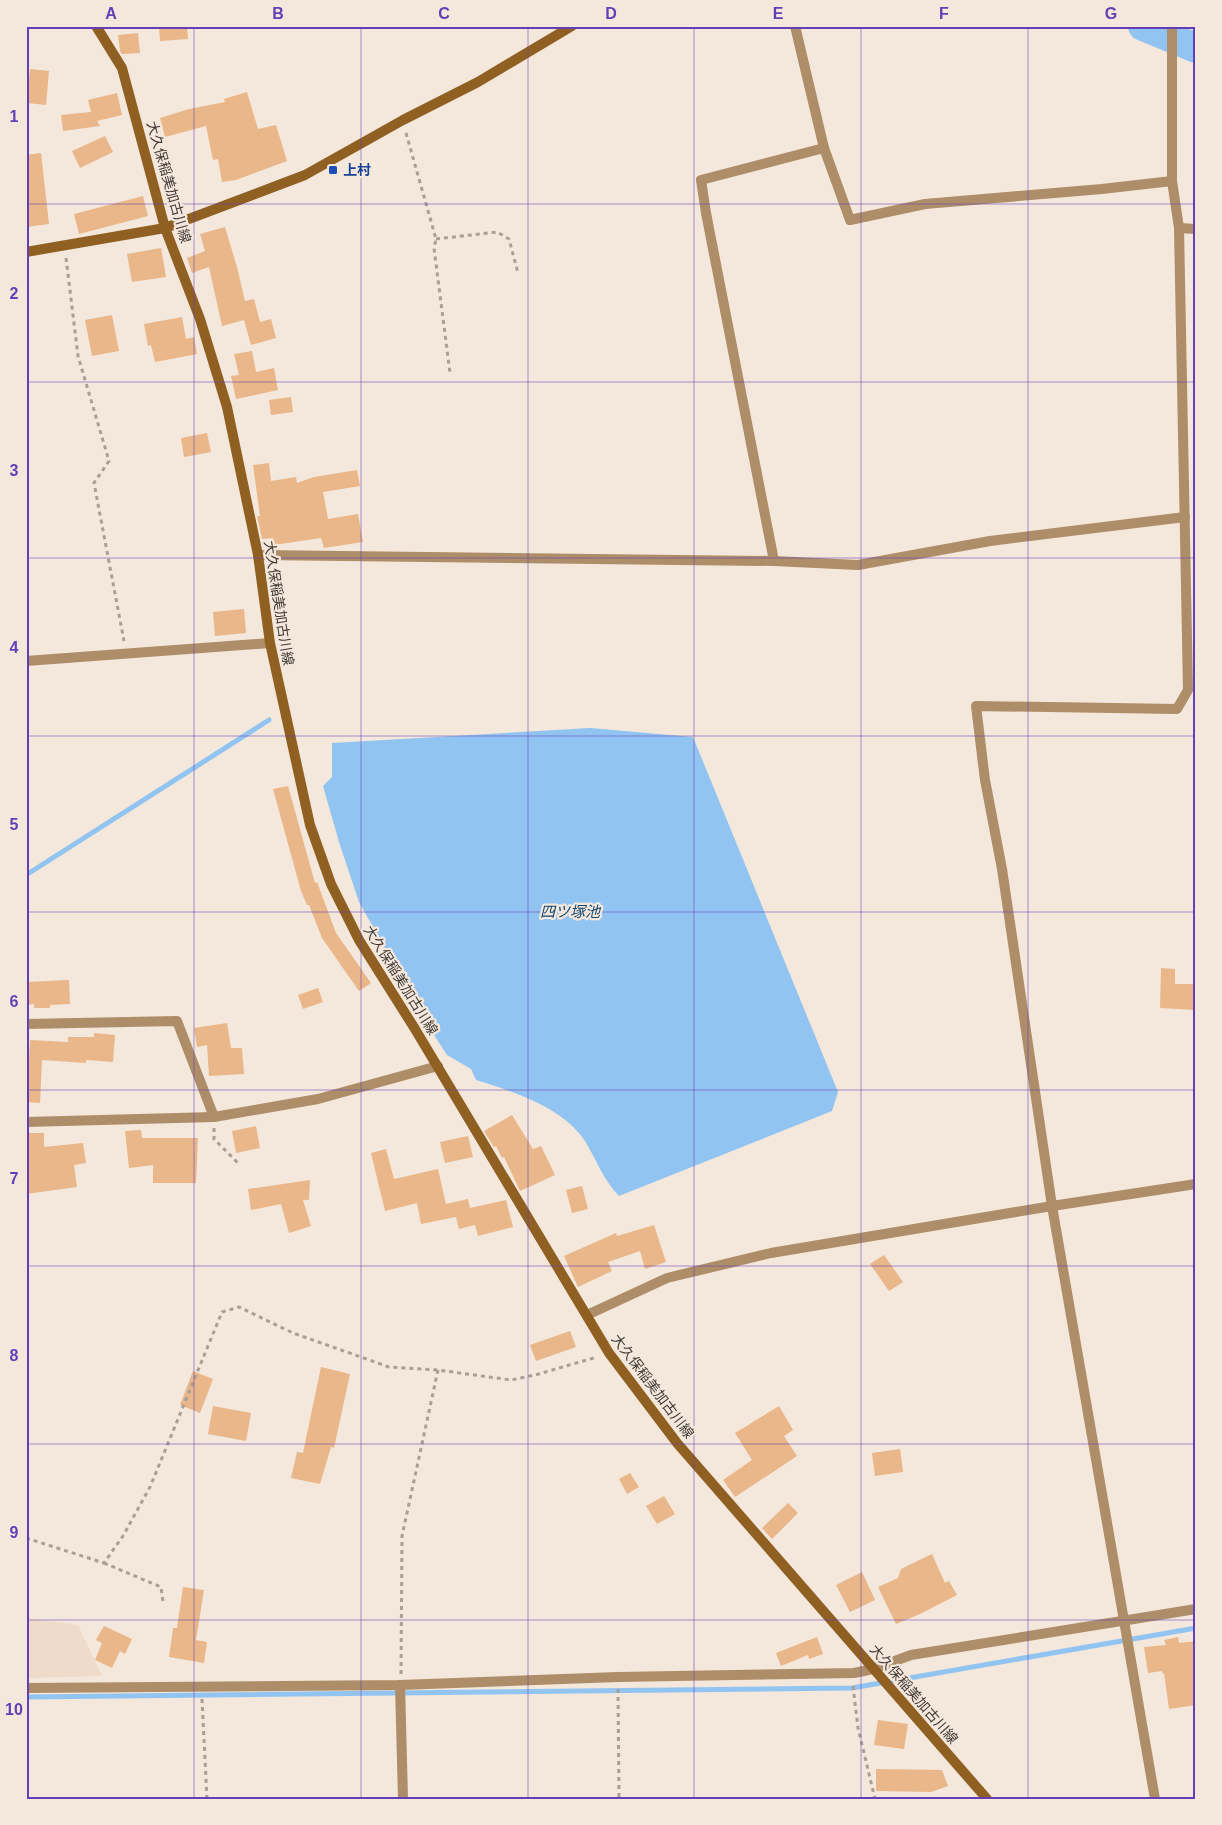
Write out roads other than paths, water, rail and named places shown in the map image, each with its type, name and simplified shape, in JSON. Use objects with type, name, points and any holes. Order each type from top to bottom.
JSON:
[{"type":"main road","name":"大久保稲美加古川線","points":[[96,26],[122,68],[165,228],[200,319],[227,407],[258,555],[270,643],[310,825],[331,884],[359,940],[438,1066],[609,1353],[678,1443],[986,1799]]},
{"type":"main road","points":[[26,252],[165,228],[305,175],[403,120],[478,82],[572,26]]},
{"type":"street","points":[[795,26],[824,148],[850,220],[925,204],[1172,181]]},
{"type":"street","points":[[1155,1799],[1052,1206],[976,706],[1177,709],[1188,690],[1179,228],[1172,181],[1172,26]]},
{"type":"street","points":[[774,561],[701,180],[824,148]]},
{"type":"street","points":[[1179,228],[1196,229]]},
{"type":"street","points":[[258,555],[774,561],[858,565],[990,541],[1185,517]]},
{"type":"street","points":[[26,661],[270,643]]},
{"type":"street","points":[[26,1024],[177,1021],[214,1117]]},
{"type":"street","points":[[26,1122],[214,1117],[318,1099],[438,1066]]},
{"type":"street","points":[[587,1315],[668,1278],[762,1255],[1052,1206],[1196,1184]]},
{"type":"street","points":[[26,1688],[400,1685],[618,1677],[854,1673],[911,1655],[1196,1609]]},
{"type":"street","points":[[400,1685],[403,1799]]},
{"type":"water","name":"四ツ塚池","points":[[590,728],[693,737],[838,1092],[832,1111],[619,1196],[605,1177],[585,1141],[564,1119],[521,1095],[476,1080],[471,1069],[447,1055],[432,1032],[359,902],[323,786],[332,777],[332,743]]},
{"type":"waterway","points":[[1143,26],[1196,48]]},
{"type":"waterway","points":[[26,875],[269,720]]},
{"type":"waterway","points":[[26,1697],[852,1688],[1196,1628]]},
{"type":"place","name":"上村","points":[[333,170]]}]
